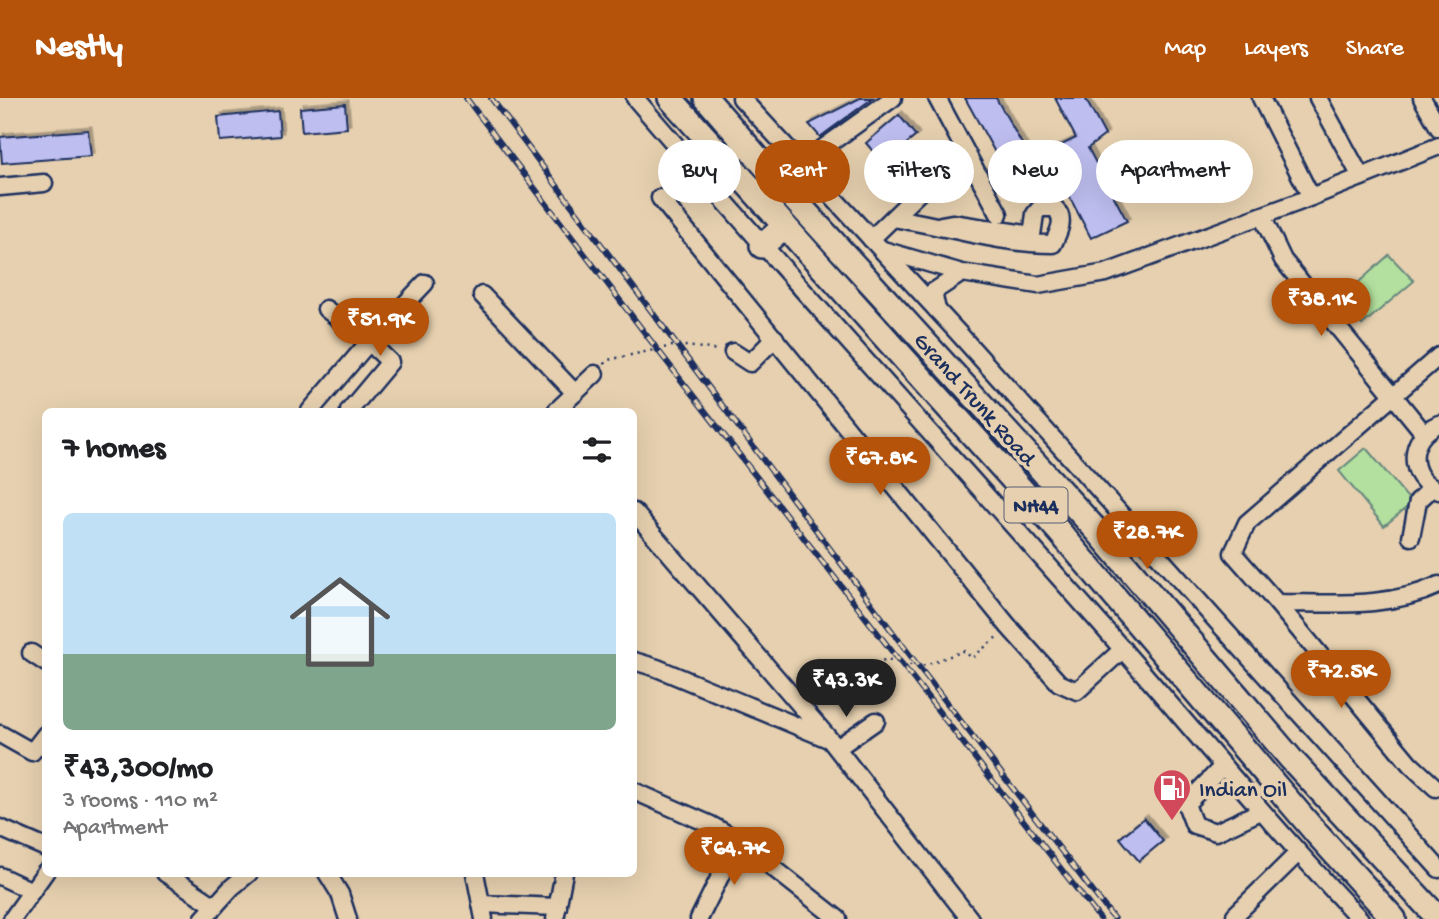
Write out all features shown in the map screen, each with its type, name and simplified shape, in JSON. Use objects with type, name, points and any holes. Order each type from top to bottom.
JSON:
[{"type":"highway","points":[[653,98],[673,102]]},
{"type":"highway","name":"Grand Trunk Road","points":[[706,98],[783,187],[1098,533],[1291,758],[1439,919]]},
{"type":"highway","name":"Grand Trunk Road","points":[[673,102],[1057,529],[1317,835],[1394,919]]},
{"type":"highway","points":[[762,246],[785,226]]},
{"type":"street","points":[[635,98],[762,246],[1123,649],[1298,853],[1360,919]]},
{"type":"street","points":[[741,98],[779,140]]},
{"type":"street","points":[[834,140],[893,98]]},
{"type":"street","points":[[937,98],[959,140]]},
{"type":"street","points":[[1261,98],[1311,197]]},
{"type":"street","points":[[1422,98],[1439,128]]},
{"type":"street","points":[[1323,100],[1361,177]]},
{"type":"street","points":[[876,245],[962,273],[1038,285],[1106,273],[1262,216],[1439,146]]},
{"type":"street","points":[[974,168],[999,214]]},
{"type":"street","points":[[0,187],[44,183]]},
{"type":"street","points":[[664,203],[1009,627],[1059,682],[1077,691],[1123,649]]},
{"type":"street","points":[[837,203],[1439,869]]},
{"type":"street","points":[[876,245],[893,218],[908,203]]},
{"type":"street","points":[[893,218],[941,225],[952,223],[1032,236],[1035,214],[1040,208],[1055,208],[1061,218],[1053,244],[1013,242],[953,232],[941,225]]},
{"type":"street","points":[[1262,216],[1283,260],[1423,432]]},
{"type":"street","points":[[937,311],[933,292],[962,273]]},
{"type":"street","points":[[313,408],[369,342],[425,283]]},
{"type":"street","points":[[482,295],[575,393]]},
{"type":"street","points":[[326,309],[390,362],[352,408]]},
{"type":"street","points":[[733,352],[750,363],[775,338]]},
{"type":"street","points":[[1438,788],[1410,764],[1233,552],[1247,523],[1439,356]]},
{"type":"street","points":[[559,408],[594,374]]},
{"type":"street","points":[[1411,537],[1418,501],[1435,490],[1419,475],[1415,465],[1417,444],[1423,432],[1439,424]]},
{"type":"street","points":[[637,515],[834,744],[970,919]]},
{"type":"street","points":[[1277,603],[1377,604],[1425,592],[1439,585]]},
{"type":"street","points":[[32,653],[42,660]]},
{"type":"street","points":[[637,661],[834,744]]},
{"type":"street","points":[[834,744],[876,721]]},
{"type":"street","points":[[0,734],[32,752],[42,739]]},
{"type":"street","points":[[1223,766],[1186,803],[1194,825],[1216,832],[1261,811]]},
{"type":"street","points":[[637,792],[738,840],[838,919]]},
{"type":"street","points":[[0,828],[42,846]]},
{"type":"street","points":[[699,919],[738,840]]},
{"type":"street","points":[[1236,915],[1298,853]]},
{"type":"street","points":[[0,876],[32,891]]},
{"type":"street","points":[[12,919],[42,877]]},
{"type":"street","points":[[172,877],[215,906]]},
{"type":"street","points":[[203,919],[244,877]]},
{"type":"street","points":[[329,877],[340,894],[348,919]]},
{"type":"street","points":[[476,877],[483,911],[556,913],[563,877]]},
{"type":"path","points":[[594,374],[608,360],[677,345],[733,352]]},
{"type":"path","points":[[845,680],[886,659],[919,667],[964,651],[972,658],[1009,627]]},
{"type":"green space","points":[[1389,255],[1414,281],[1362,325],[1339,300]]},
{"type":"green space","points":[[1366,448],[1412,503],[1384,526],[1339,471]]},
{"type":"building","points":[[860,98],[873,98],[820,137],[809,124]]},
{"type":"building","points":[[965,98],[996,98],[1020,140],[988,140]]},
{"type":"building","points":[[1055,98],[1085,98],[1105,135],[1088,148],[1096,163],[1096,203],[1117,203],[1127,221],[1091,238],[1073,203],[1082,203],[1082,140],[1072,140],[1076,138]]},
{"type":"building","points":[[345,104],[347,128],[302,132],[300,108]]},
{"type":"building","points":[[278,111],[280,136],[220,141],[218,117]]},
{"type":"building","points":[[899,115],[916,136],[911,140],[870,140]]},
{"type":"building","points":[[88,130],[91,156],[2,163],[0,137]]},
{"type":"building","points":[[1144,818],[1163,841],[1139,861],[1120,838]]},
{"type":"railway","points":[[466,98],[657,349],[1100,919]]},
{"type":"railway","points":[[491,98],[919,667],[1114,919]]},
{"type":"place","name":"Indian Oil","points":[[1172,822]]}]
